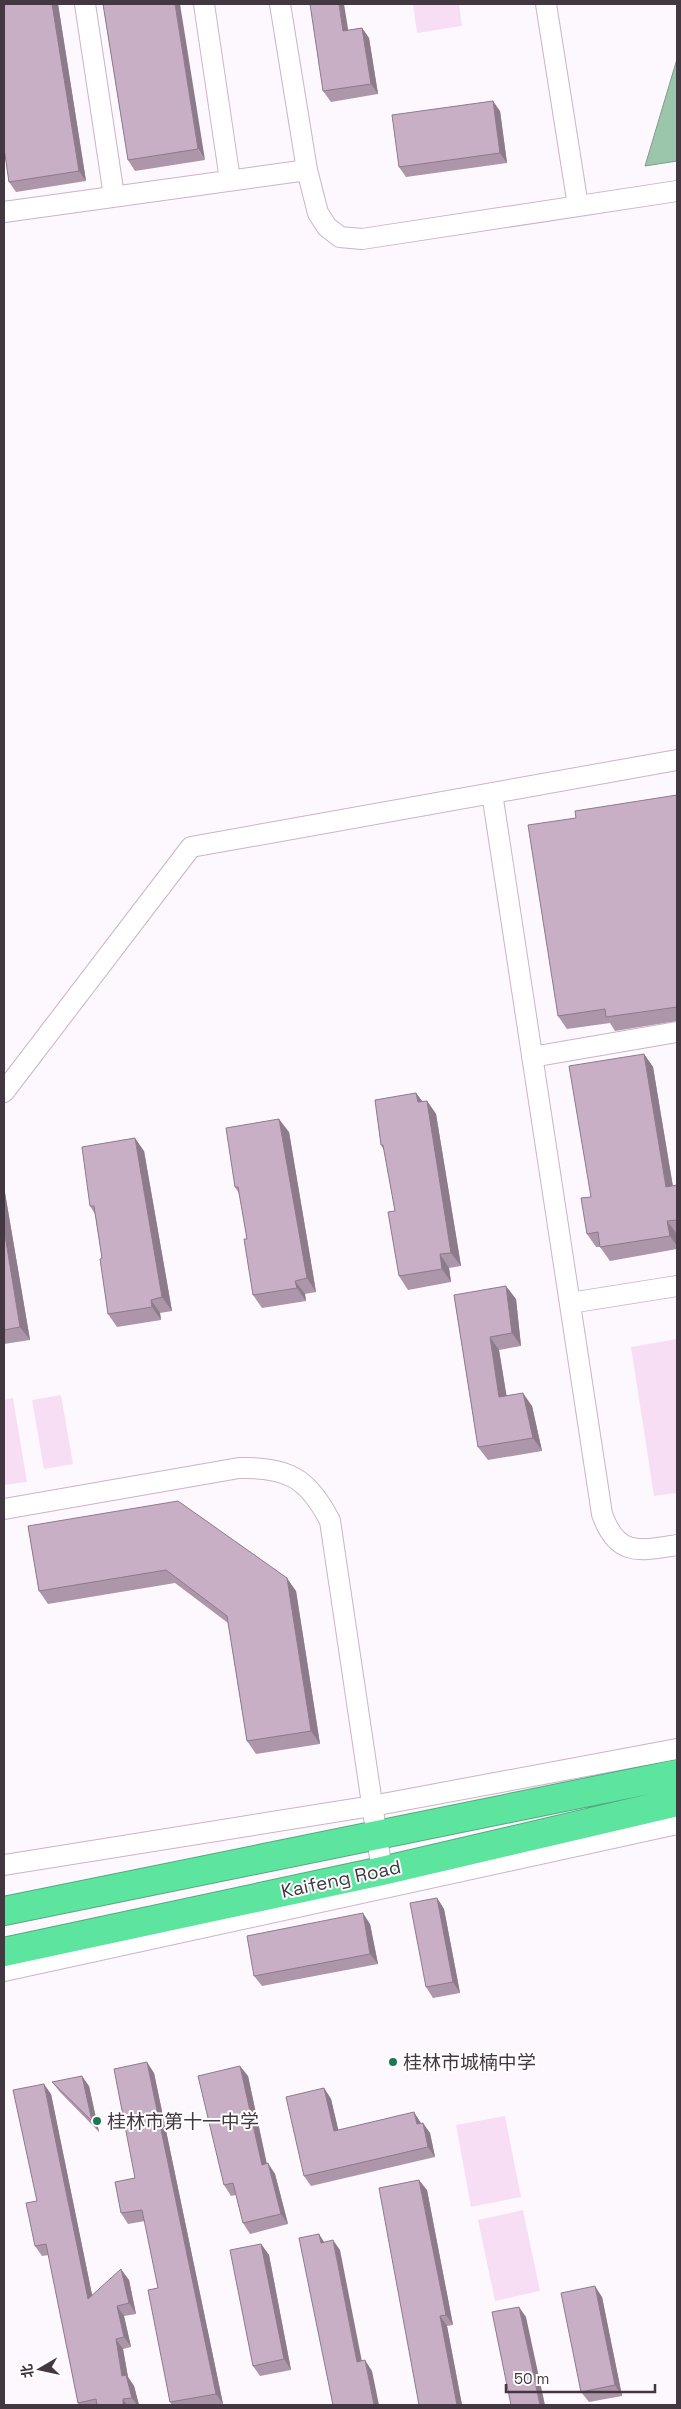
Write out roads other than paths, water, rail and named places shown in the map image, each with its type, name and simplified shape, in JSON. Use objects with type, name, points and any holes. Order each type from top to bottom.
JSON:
[{"type":"highway","name":"Kaifeng Road","points":[[4,1911],[677,1774]]},
{"type":"highway","name":"Kaifeng Road","points":[[4,1952],[382,1871],[677,1802]]},
{"type":"street","points":[[85,4],[114,196]]},
{"type":"street","points":[[204,4],[230,180]]},
{"type":"street","points":[[280,4],[307,170],[318,213],[322,222],[340,237],[351,239],[677,190]]},
{"type":"street","points":[[546,4],[578,206]]},
{"type":"street","points":[[4,212],[307,170]]},
{"type":"street","points":[[4,1092],[191,846],[677,760]]},
{"type":"street","points":[[492,793],[602,1514],[606,1526],[619,1543],[632,1549],[644,1550],[677,1544]]},
{"type":"street","points":[[532,1057],[677,1032]]},
{"type":"street","points":[[570,1303],[677,1286]]},
{"type":"street","points":[[4,1509],[239,1468],[268,1469],[296,1478],[305,1484],[315,1494],[330,1521],[382,1871]]},
{"type":"street","points":[[4,1865],[372,1806],[677,1749]]},
{"type":"street","points":[[4,1971],[677,1824]]},
{"type":"place","name":"桂林市城楠中学","points":[[393,2062]]},
{"type":"place","name":"桂林市第十一中学","points":[[97,2121]]}]
